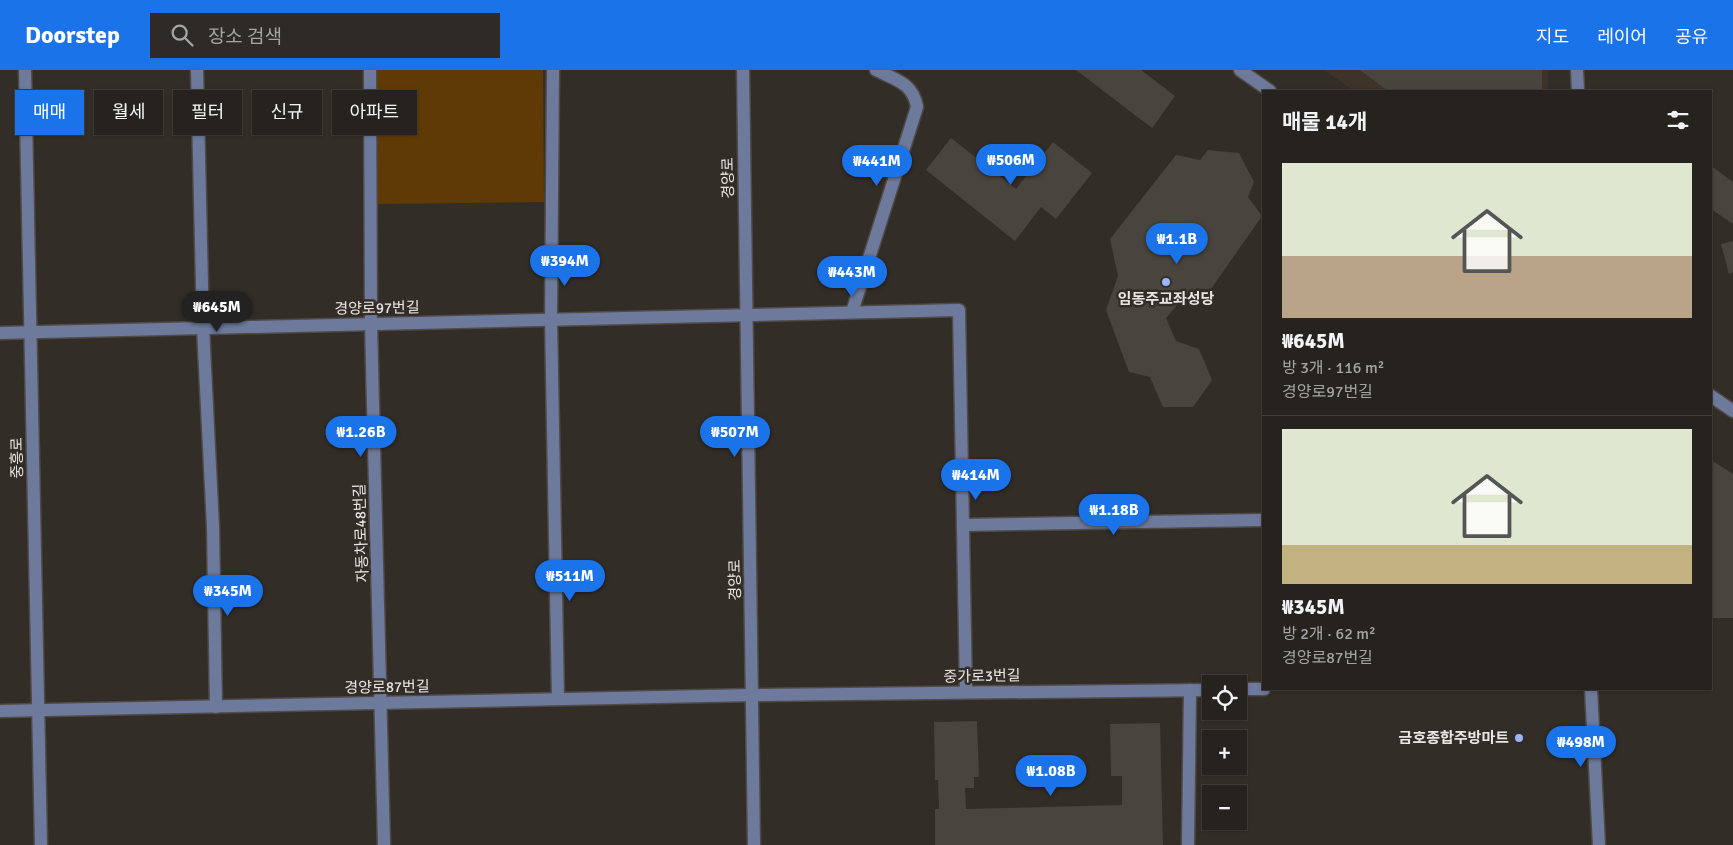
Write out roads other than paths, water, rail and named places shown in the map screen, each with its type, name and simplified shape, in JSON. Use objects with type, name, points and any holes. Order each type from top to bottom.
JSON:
[{"type":"street","name":"중흥로","points":[[25,70],[41,845]]},
{"type":"street","points":[[197,70],[203,328],[213,528],[216,707]]},
{"type":"street","name":"자동차로48번길","points":[[370,70],[371,324],[382,703],[384,845]]},
{"type":"street","points":[[554,70],[551,320],[558,699]]},
{"type":"street","name":"경양로","points":[[743,70],[754,845]]},
{"type":"street","points":[[852,312],[917,107],[915,94],[903,83],[876,70]]},
{"type":"street","points":[[1577,70],[1578,90]]},
{"type":"street","points":[[1245,71],[1269,90]]},
{"type":"street","points":[[746,315],[959,310],[966,692]]},
{"type":"street","name":"경양로97번길","points":[[0,333],[746,315]]},
{"type":"street","points":[[1712,397],[1733,411]]},
{"type":"street","points":[[963,525],[1262,520]]},
{"type":"street","points":[[1247,689],[1262,689]]},
{"type":"street","points":[[1188,845],[1190,690]]},
{"type":"street","name":"중가로3번길","points":[[753,695],[1202,690]]},
{"type":"street","points":[[1591,690],[1599,845]]},
{"type":"street","name":"경양로87번길","points":[[0,711],[753,695]]},
{"type":"place","name":"임동주교좌성당","points":[[1166,282]]},
{"type":"place","name":"금호종합주방마트","points":[[1519,738]]}]
